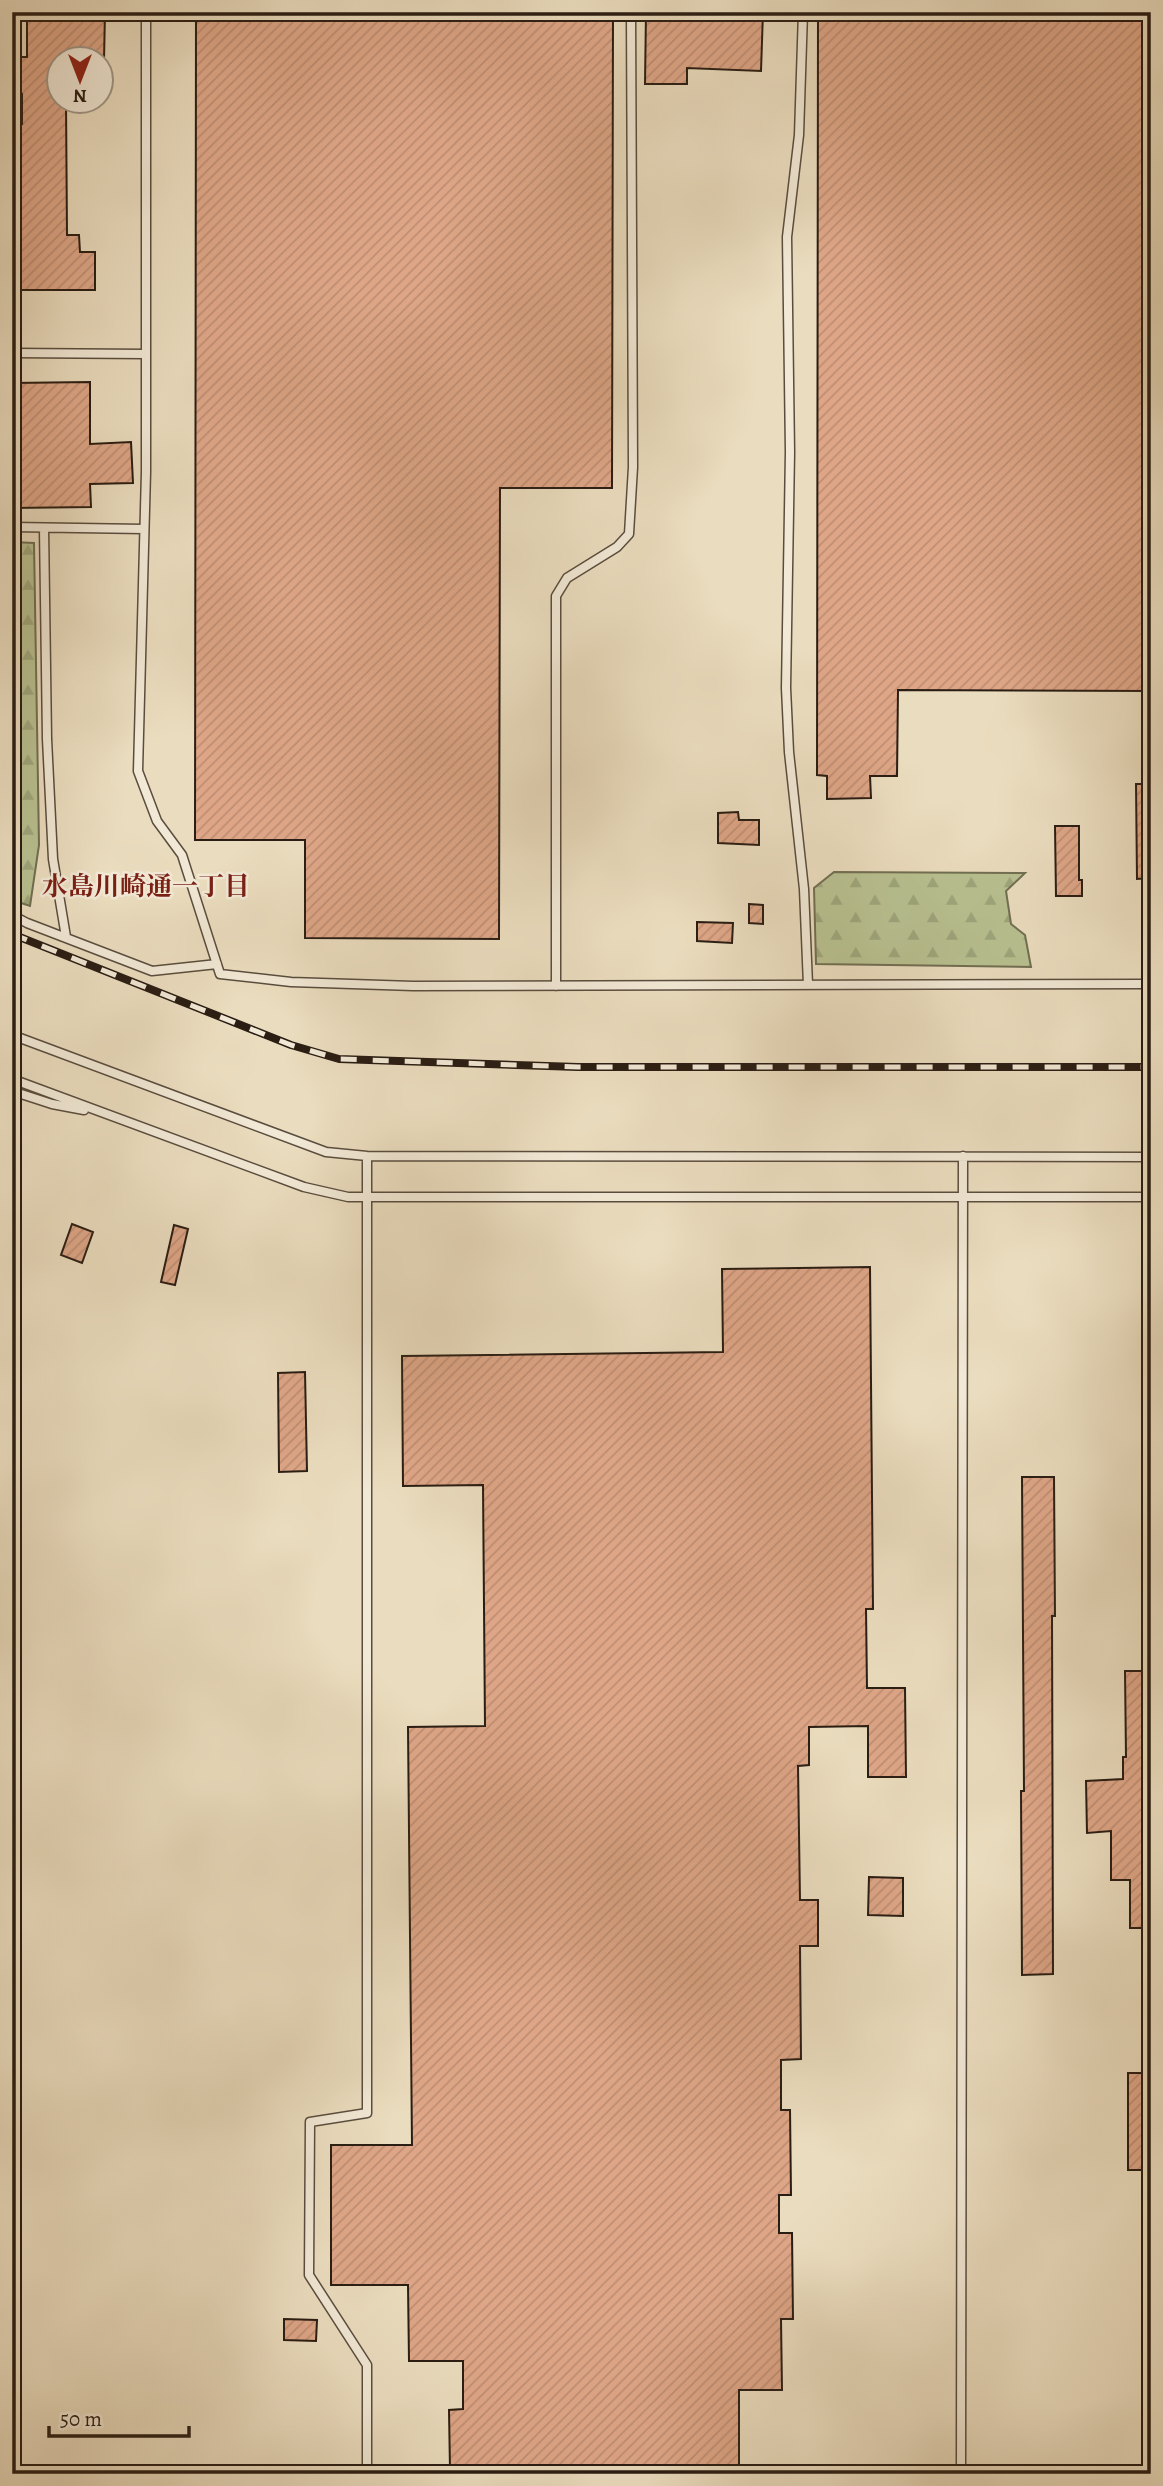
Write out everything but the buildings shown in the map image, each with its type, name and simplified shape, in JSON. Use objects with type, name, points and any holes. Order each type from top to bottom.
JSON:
[{"type":"lane","points":[[146,12],[146,354],[138,771],[157,821],[183,855],[220,974],[292,982],[413,986],[1151,984]]},
{"type":"lane","points":[[556,986],[556,596],[567,578],[617,547],[629,534],[633,467],[631,12]]},
{"type":"lane","points":[[803,12],[799,135],[787,237],[790,452],[786,688],[789,752],[804,889],[808,985]]},
{"type":"lane","points":[[12,353],[146,354]]},
{"type":"lane","points":[[12,527],[144,529]]},
{"type":"lane","points":[[44,528],[47,738],[53,859],[66,937]]},
{"type":"lane","points":[[12,915],[152,971],[217,964]]},
{"type":"lane","points":[[12,1035],[326,1152],[367,1156],[1151,1157]]},
{"type":"lane","points":[[12,1079],[327,1194],[368,1198],[1151,1197]]},
{"type":"lane","points":[[12,1091],[52,1104],[108,1115]]},
{"type":"lane","points":[[367,1156],[367,2113],[310,2122],[309,2261],[309,2274],[367,2365],[367,2474]]},
{"type":"lane","points":[[961,2474],[963,1156]]},
{"type":"green space","points":[[12,542],[34,543],[39,845],[30,906],[12,900]]},
{"type":"green space","points":[[834,872],[1025,873],[1006,891],[1011,924],[1025,935],[1031,967],[816,964],[814,888]]},
{"type":"railway","points":[[12,934],[291,1045],[339,1059],[578,1067],[1151,1067]]},
{"type":"district","name":"水島川崎通一丁目","points":[[146,886]]}]
